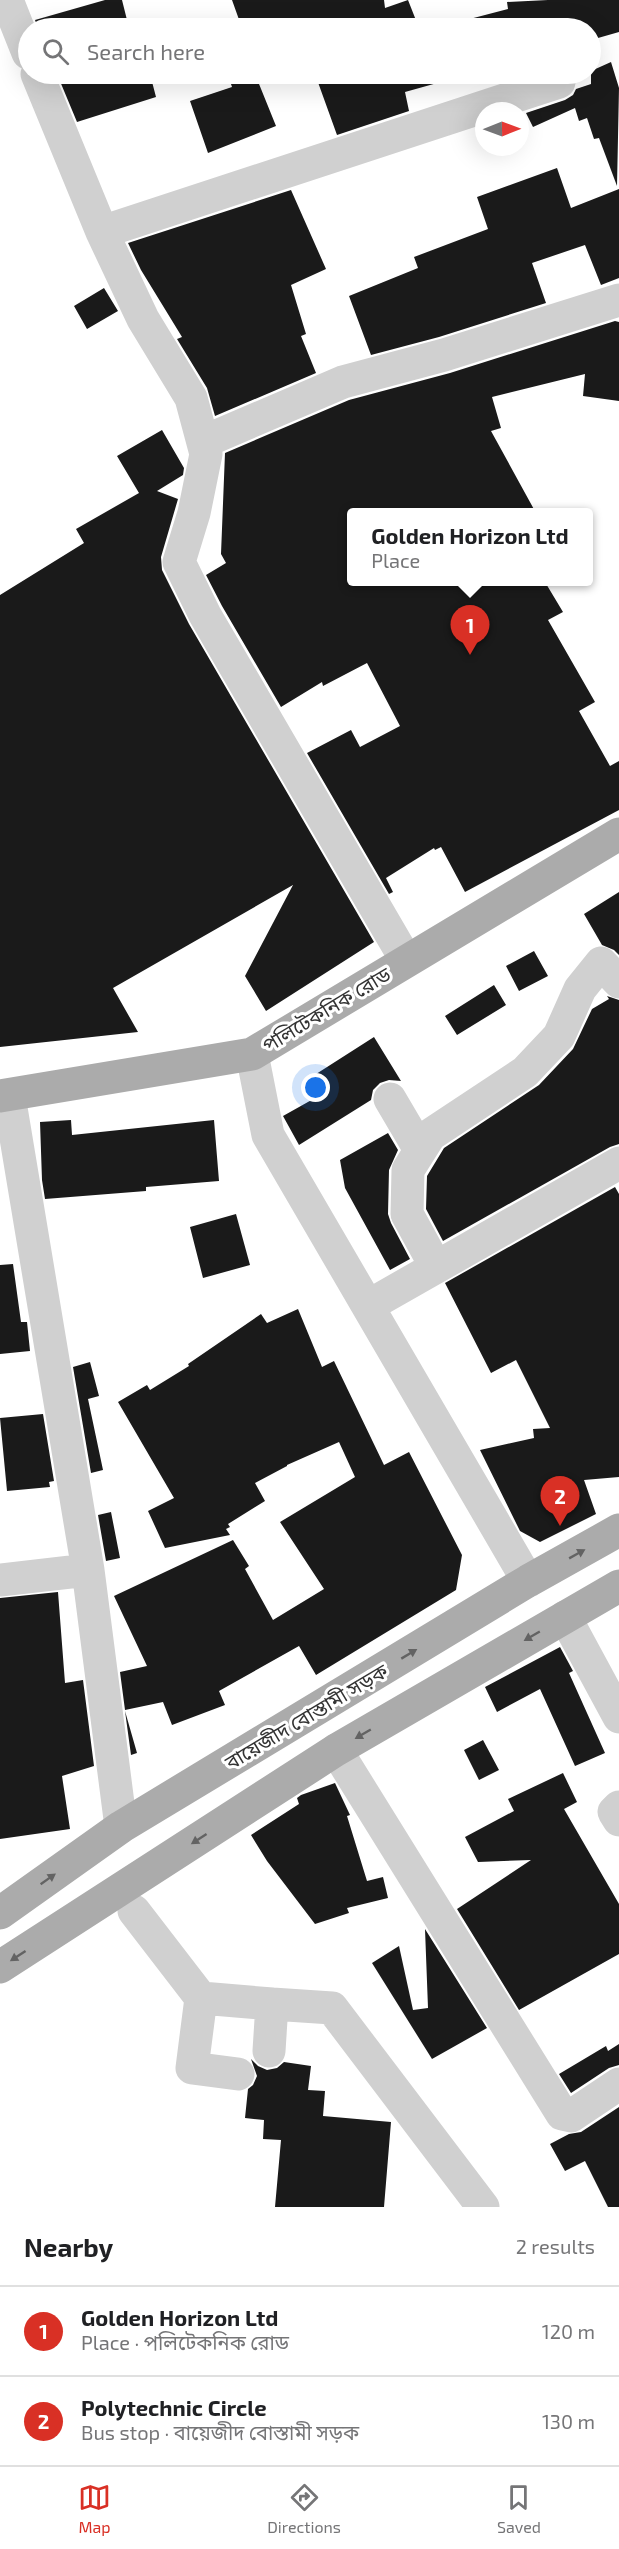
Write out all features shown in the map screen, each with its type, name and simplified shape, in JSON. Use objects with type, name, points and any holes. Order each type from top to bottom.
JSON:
[{"type":"main road","name":"পলিটেকনিক রোড","points":[[5,1096],[252,1054],[619,834]]},
{"type":"main road","name":"বায়েজীদ বোস্তামী সড়ক","points":[[0,1913],[121,1827],[528,1581],[619,1530]]},
{"type":"main road","points":[[0,1967],[336,1750],[619,1586]]},
{"type":"street","points":[[7,0],[18,28]]},
{"type":"street","points":[[41,84],[102,232],[143,319],[191,398],[206,454],[194,513],[179,562],[205,615],[406,960]]},
{"type":"street","points":[[102,232],[553,84]]},
{"type":"street","points":[[203,442],[343,382],[444,356],[619,300]]},
{"type":"street","points":[[436,1267],[407,1214],[408,1170],[430,1134],[525,1072],[559,1036],[580,989],[601,963],[619,982]]},
{"type":"street","points":[[252,1054],[268,1135],[528,1581]]},
{"type":"street","points":[[5,1096],[88,1570],[121,1827]]},
{"type":"street","points":[[390,1099],[420,1150]]},
{"type":"street","points":[[368,1306],[619,1163]]},
{"type":"street","points":[[0,1580],[88,1570]]},
{"type":"street","points":[[565,1617],[619,1717]]},
{"type":"street","points":[[336,1750],[562,2114],[571,2116],[619,2084]]},
{"type":"street","points":[[619,1806],[614,1812],[619,1820]]},
{"type":"street","points":[[134,1911],[201,1998],[192,2068],[238,2074]]},
{"type":"street","points":[[201,1998],[332,2008],[483,2207]]},
{"type":"street","points":[[269,2051],[273,2004]]},
{"type":"building","points":[[105,0],[122,0],[126,18],[42,18]]},
{"type":"building","points":[[232,0],[384,0],[385,8],[408,0],[415,18],[238,18]]},
{"type":"building","points":[[619,0],[619,32],[601,37],[601,18],[474,18],[508,9],[507,2]]},
{"type":"building","points":[[611,62],[619,88],[617,186],[599,138],[594,139],[587,118],[579,121],[575,108],[533,127],[529,119],[529,112],[565,100],[573,95],[576,89],[591,84],[601,84],[601,66]]},
{"type":"building","points":[[61,84],[153,84],[156,97],[77,122]]},
{"type":"building","points":[[231,84],[259,84],[276,126],[208,153],[190,101],[232,87]]},
{"type":"building","points":[[319,84],[434,84],[405,92],[409,111],[337,135]]},
{"type":"building","points":[[557,168],[571,208],[619,189],[619,278],[601,285],[585,245],[532,263],[546,303],[439,337],[371,355],[349,296],[418,268],[414,257],[488,229],[477,197]]},
{"type":"building","points":[[291,190],[326,269],[291,285],[306,334],[301,336],[316,373],[215,416],[207,388],[177,339],[182,337],[141,270],[128,243]]},
{"type":"building","points":[[104,288],[118,311],[87,329],[74,306]]},
{"type":"building","points":[[615,321],[619,322],[619,401],[583,396],[585,374],[492,397],[501,428],[491,431],[533,508],[347,508],[347,586],[547,586],[563,612],[548,620],[595,702],[579,711],[610,766],[619,761],[619,810],[465,892],[441,847],[435,850],[434,848],[386,878],[393,892],[389,894],[307,753],[351,730],[360,747],[400,726],[367,663],[323,686],[322,682],[281,707],[206,575],[226,563],[221,554],[225,453],[349,400],[450,373]]},
{"type":"building","points":[[162,430],[184,468],[183,475],[157,491],[178,499],[161,557],[162,570],[189,624],[374,942],[266,1011],[245,976],[293,885],[113,988],[138,1032],[0,1047],[0,595],[84,543],[76,529],[139,493],[117,456]]},
{"type":"building","points":[[619,892],[619,955],[602,945],[584,914]]},
{"type":"building","points":[[534,951],[548,976],[519,991],[506,966]]},
{"type":"building","points":[[494,985],[506,1005],[457,1035],[445,1016]]},
{"type":"building","points":[[607,996],[619,1000],[619,1144],[443,1241],[426,1209],[427,1176],[444,1148],[539,1085],[573,1049],[592,1009],[609,999]]},
{"type":"building","points":[[374,1037],[401,1081],[389,1080],[380,1083],[373,1090],[371,1100],[299,1145],[283,1116],[324,1093],[313,1076]]},
{"type":"building","points":[[71,1120],[72,1135],[214,1120],[219,1181],[146,1187],[146,1191],[45,1199],[40,1122]]},
{"type":"building","points":[[388,1133],[398,1150],[389,1170],[388,1214],[410,1259],[390,1270],[345,1188],[340,1160]]},
{"type":"building","points":[[615,1187],[619,1194],[619,1477],[584,1480],[596,1514],[540,1542],[520,1531],[480,1450],[534,1438],[533,1429],[550,1428],[516,1360],[491,1373],[445,1283]]},
{"type":"building","points":[[236,1214],[250,1265],[203,1278],[190,1227]]},
{"type":"building","points":[[13,1264],[21,1322],[27,1322],[30,1351],[0,1354],[0,1265]]},
{"type":"building","points":[[298,1309],[322,1367],[334,1361],[384,1465],[409,1452],[462,1555],[456,1590],[316,1675],[299,1646],[219,1691],[225,1705],[172,1725],[163,1702],[125,1710],[120,1672],[147,1666],[114,1596],[233,1540],[249,1566],[245,1569],[273,1620],[324,1589],[280,1522],[355,1477],[339,1442],[287,1465],[255,1483],[265,1501],[228,1524],[230,1527],[226,1529],[230,1535],[165,1548],[148,1511],[174,1498],[118,1402],[147,1385],[150,1390],[189,1366],[188,1364],[261,1314],[267,1323]]},
{"type":"building","points":[[90,1362],[99,1396],[88,1399],[103,1470],[91,1473],[73,1367]]},
{"type":"building","points":[[43,1414],[54,1481],[49,1482],[50,1487],[7,1491],[0,1418]]},
{"type":"building","points":[[111,1512],[120,1558],[106,1561],[98,1515]]},
{"type":"building","points":[[58,1592],[65,1683],[83,1680],[94,1766],[62,1776],[70,1829],[0,1839],[0,1598]]},
{"type":"building","points":[[560,1647],[573,1671],[569,1673],[605,1753],[575,1766],[540,1689],[497,1712],[485,1687]]},
{"type":"building","points":[[125,1711],[137,1753],[131,1755]]},
{"type":"building","points":[[483,1740],[499,1770],[479,1780],[464,1750]]},
{"type":"building","points":[[563,1773],[577,1802],[564,1809],[619,1904],[619,1954],[519,2010],[457,1909],[531,1860],[478,1862],[465,1837],[514,1811],[508,1799]]},
{"type":"building","points":[[335,1783],[350,1815],[347,1816],[367,1881],[383,1877],[388,1898],[347,1908],[349,1913],[315,1924],[267,1861],[251,1835],[299,1804],[297,1798],[301,1795]]},
{"type":"building","points":[[425,1929],[487,2028],[432,2059],[372,1963],[399,1946],[413,2010],[428,2008]]},
{"type":"building","points":[[619,2044],[619,2065],[609,2068],[571,2093],[559,2074],[606,2046],[608,2051]]},
{"type":"building","points":[[251,2059],[258,2066],[267,2070],[277,2068],[284,2062],[311,2066],[308,2090],[325,2091],[323,2116],[391,2122],[384,2207],[275,2207],[281,2140],[263,2139],[264,2120],[245,2118],[248,2089],[253,2085],[257,2076]]},
{"type":"building","points":[[619,2107],[619,2207],[608,2207],[585,2161],[565,2171],[550,2144],[569,2134],[581,2132]]},
{"type":"place","name":"Golden Horizon Ltd","points":[[470,655]]},
{"type":"place","name":"Polytechnic Circle","points":[[560,1526]]}]
